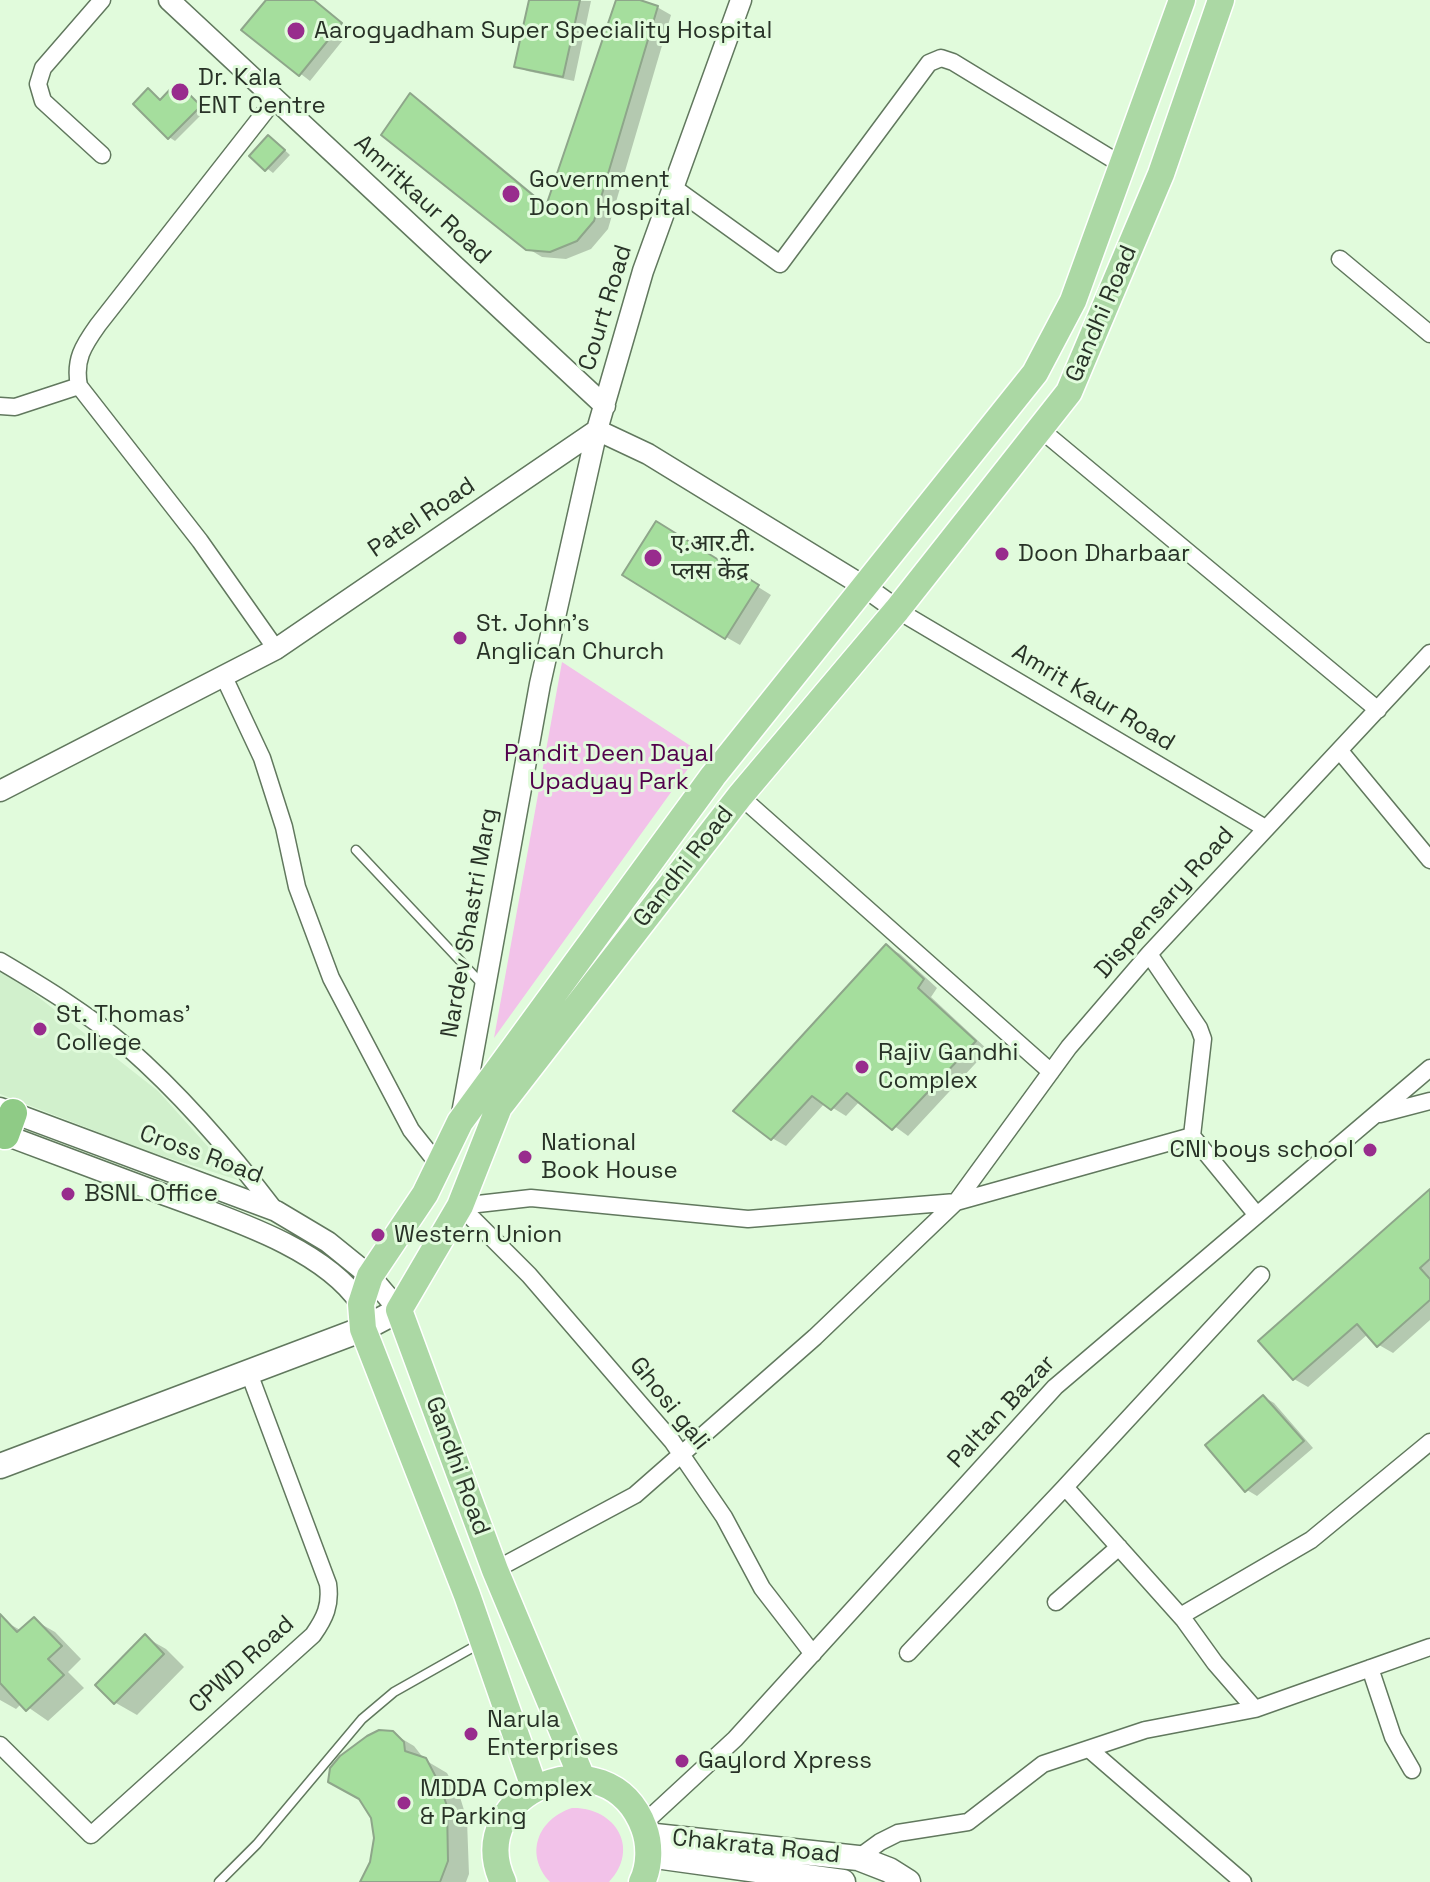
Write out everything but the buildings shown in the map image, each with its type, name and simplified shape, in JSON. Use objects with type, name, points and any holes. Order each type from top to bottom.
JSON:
[{"type":"main road","name":"Gandhi Road","points":[[534,1787],[484,1641],[362,1317],[370,1276],[425,1194],[460,1122],[713,776],[1035,373],[1073,301],[1182,0]]},
{"type":"main road","name":"Gandhi Road","points":[[582,1778],[495,1570],[399,1310],[460,1206],[499,1107],[740,796],[897,610],[1069,392],[1161,174],[1221,0]]},
{"type":"main road","points":[[0,1466],[249,1373],[362,1317],[399,1310]]},
{"type":"main road","points":[[503,1882],[496,1849],[501,1824],[514,1803],[534,1787],[557,1779],[582,1778],[602,1783],[619,1793],[633,1807],[646,1838],[642,1882]]},
{"type":"main road","name":"Chakrata Road","points":[[646,1838],[858,1858],[889,1870],[908,1882]]},
{"type":"main road","name":"Chakrata Road","points":[[646,1838],[843,1882]]},
{"type":"street","points":[[102,0],[43,68],[38,84],[43,101],[102,155]]},
{"type":"street","name":"Amritkaur Road","points":[[169,0],[605,406]]},
{"type":"street","name":"Court Road","points":[[605,406],[643,271],[741,0]]},
{"type":"street","points":[[673,187],[780,264],[929,63],[941,58],[953,62],[1122,165]]},
{"type":"street","points":[[275,99],[80,350],[76,370],[79,386],[200,541],[276,649]]},
{"type":"street","points":[[1340,259],[1430,334]]},
{"type":"street","points":[[0,406],[15,407],[79,386]]},
{"type":"street","name":"Nardev Shastri Marg","points":[[460,1122],[540,684],[605,406]]},
{"type":"street","points":[[1040,429],[1378,710]]},
{"type":"street","points":[[597,430],[648,454],[865,587],[897,610]]},
{"type":"street","name":"Patel Road","points":[[0,791],[276,649],[597,430]]},
{"type":"street","name":"Amrit Kaur Road","points":[[897,610],[1265,828]]},
{"type":"street","name":"Dispensary Road","points":[[495,1570],[635,1495],[815,1337],[956,1202],[1069,1047],[1149,954],[1430,653]]},
{"type":"street","points":[[223,675],[262,758],[284,827],[297,887],[331,978],[411,1130],[438,1164]]},
{"type":"street","points":[[1340,751],[1430,860]]},
{"type":"street","points":[[740,796],[1051,1072]]},
{"type":"street","points":[[1149,954],[1199,1028],[1203,1039],[1192,1136],[1256,1214]]},
{"type":"street","points":[[0,961],[68,1002],[127,1047],[196,1113],[276,1211]]},
{"type":"street","name":"Paltan Bazar","points":[[646,1838],[1055,1387],[1430,1068]]},
{"type":"street","points":[[1375,1116],[1430,1101]]},
{"type":"street","name":"Cross Road","points":[[5,1122],[276,1211],[328,1242],[370,1276],[399,1310]]},
{"type":"street","name":"Cross Road","points":[[5,1122],[266,1233],[314,1261],[353,1293],[362,1317]]},
{"type":"street","points":[[460,1206],[531,1198],[748,1219],[956,1202],[1192,1136]]},
{"type":"street","name":"Ghosi gali","points":[[460,1206],[529,1275],[682,1456],[724,1517],[762,1588],[813,1654]]},
{"type":"street","points":[[908,1653],[1261,1275]]},
{"type":"street","name":"CPWD Road","points":[[0,1745],[91,1835],[313,1635],[324,1619],[331,1601],[328,1584],[249,1373]]},
{"type":"street","points":[[1184,1620],[1184,1614],[1311,1540],[1430,1442]]},
{"type":"street","points":[[1065,1487],[1184,1620],[1215,1663],[1255,1709]]},
{"type":"street","points":[[1056,1602],[1119,1547]]},
{"type":"street","points":[[858,1858],[898,1833],[968,1822],[1036,1768],[1145,1730],[1255,1709],[1430,1647]]},
{"type":"street","points":[[1370,1668],[1393,1737],[1412,1770]]},
{"type":"street","points":[[1089,1749],[1243,1882]]},
{"type":"lane","points":[[356,850],[485,988]]},
{"type":"lane","points":[[219,1882],[257,1844],[362,1719],[394,1692],[484,1641]]},
{"type":"shaded area","name":"St. Thomas' College","points":[[0,967],[158,1091],[238,1180],[147,1151],[0,1094]]},
{"type":"green space","name":"Pandit Deen Dayal Upadyay Park","points":[[562,662],[700,752],[494,1038]]},
{"type":"green space","points":[[572,1808],[600,1814],[619,1832],[623,1856],[609,1882],[550,1882],[542,1871],[538,1860],[538,1839],[551,1820]]},
{"type":"place","name":"Aarogyadham Super Speciality Hospital","points":[[296,31]]},
{"type":"place","name":"Dr. Kala ENT Centre","points":[[180,92]]},
{"type":"place","name":"Government Doon Hospital","points":[[511,194]]},
{"type":"place","name":"Doon Dharbaar","points":[[1002,554]]},
{"type":"place","name":"ए.आर.टी. प्लस केंद्र","points":[[653,558]]},
{"type":"place","name":"St. John's Anglican Church","points":[[460,638]]},
{"type":"place","name":"St. Thomas' College","points":[[40,1029]]},
{"type":"place","name":"Rajiv Gandhi Complex","points":[[862,1067]]},
{"type":"place","name":"CNI boys school","points":[[1370,1150]]},
{"type":"place","name":"National Book House","points":[[525,1157]]},
{"type":"place","name":"BSNL Office","points":[[68,1194]]},
{"type":"place","name":"Western Union","points":[[378,1235]]},
{"type":"place","name":"Narula Enterprises","points":[[471,1734]]},
{"type":"place","name":"Gaylord Xpress","points":[[682,1761]]},
{"type":"place","name":"MDDA Complex & Parking","points":[[404,1803]]}]
